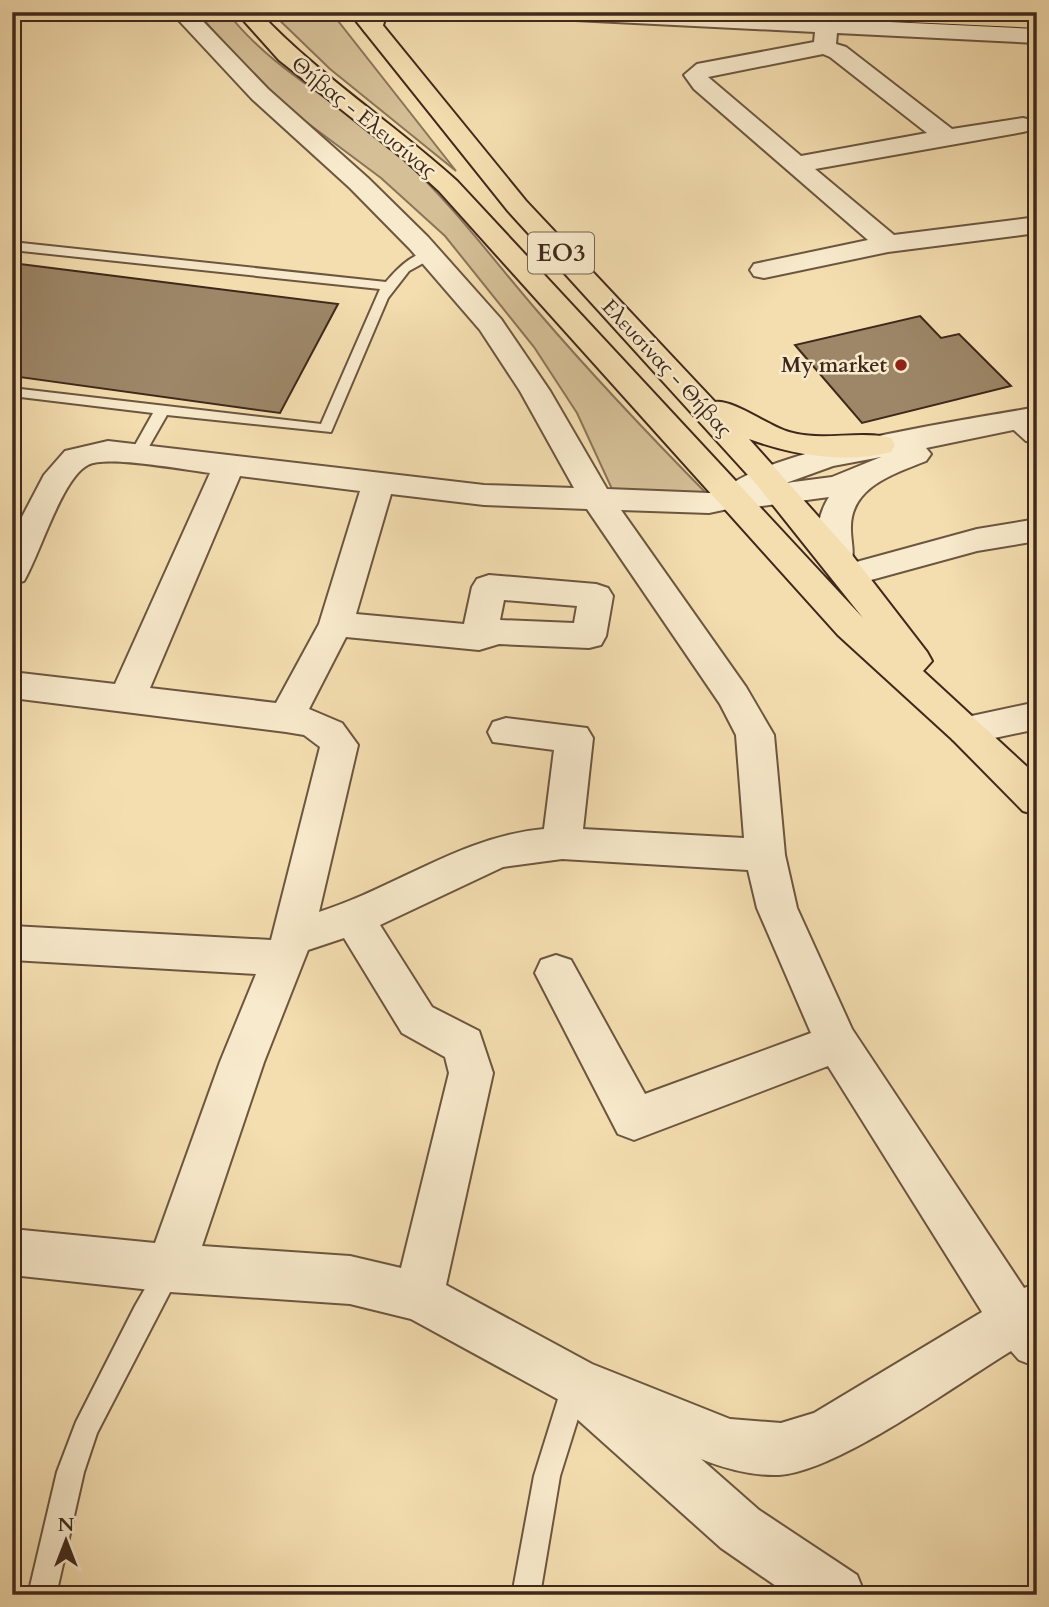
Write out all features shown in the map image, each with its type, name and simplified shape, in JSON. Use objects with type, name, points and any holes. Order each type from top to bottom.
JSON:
[{"type":"main road","name":"Θήβας - Ελευσίνας","points":[[247,12],[287,55],[414,155],[482,222]]},
{"type":"main road","name":"Ελευσίνας - Θήβας","points":[[369,17],[517,206],[693,393],[843,567],[966,730]]},
{"type":"main road","points":[[824,28],[1037,22]]},
{"type":"main road","name":"Ελευσίνας - Θήβας","points":[[482,222],[731,499],[850,626],[966,730],[1037,800]]},
{"type":"main road","points":[[693,393],[728,416],[783,441],[818,448],[880,445]]},
{"type":"street","points":[[12,1252],[170,1268],[350,1280],[419,1297],[576,1384],[730,1445],[781,1449],[825,1436],[1029,1322],[837,1043],[777,908],[765,855],[755,735],[733,696],[597,500],[535,391],[491,325],[359,183],[260,94],[182,12]]},
{"type":"street","points":[[535,12],[824,28],[1037,36]]},
{"type":"street","points":[[824,28],[838,52],[947,137]]},
{"type":"street","points":[[824,28],[705,69],[695,75],[702,84],[888,244]]},
{"type":"street","points":[[795,165],[1023,125]]},
{"type":"street","points":[[764,270],[888,244],[1037,225]]},
{"type":"street","points":[[12,573],[59,477],[72,460],[86,454],[108,451],[138,454],[484,495],[709,503],[775,486],[826,458],[880,445],[1031,424]]},
{"type":"street","points":[[775,486],[838,486],[859,480],[947,436]]},
{"type":"street","points":[[127,699],[229,465]]},
{"type":"street","points":[[859,480],[834,513],[832,524],[843,567],[1037,530]]},
{"type":"street","points":[[286,718],[341,612],[378,484]]},
{"type":"street","points":[[341,612],[481,624]]},
{"type":"street","points":[[12,685],[286,718],[313,723],[331,732],[339,745],[289,948],[242,1062],[170,1268]]},
{"type":"street","points":[[966,730],[1037,715]]},
{"type":"street","points":[[506,732],[574,738],[562,843]]},
{"type":"street","points":[[12,943],[289,948],[491,855],[517,847],[562,843],[765,855]]},
{"type":"street","points":[[354,918],[417,1020],[464,1045],[471,1073],[419,1297]]},
{"type":"street","points":[[556,973],[634,1119],[837,1043]]},
{"type":"street","points":[[576,1384],[740,1529],[837,1595]]},
{"type":"lane","points":[[12,246],[389,286]]},
{"type":"lane","points":[[12,391],[326,429],[382,297],[404,268],[429,256]]},
{"type":"lane","points":[[138,454],[163,409]]},
{"type":"lane","points":[[42,1595],[53,1566],[75,1457],[98,1401],[170,1268]]},
{"type":"lane","points":[[526,1595],[547,1476],[576,1384]]},
{"type":"shaded area","points":[[197,12],[227,12],[245,33],[287,70],[398,154],[454,211],[600,382],[706,493],[612,489],[577,413],[534,347],[445,236],[381,178],[266,92]]},
{"type":"shaded area","points":[[271,12],[331,12],[456,171],[330,69]]},
{"type":"building","points":[[12,263],[338,304],[280,413],[12,376]]},
{"type":"building","name":"My market","points":[[920,316],[941,338],[959,334],[1011,386],[862,423],[795,345]]},
{"type":"place","name":"My market","points":[[901,365]]}]
